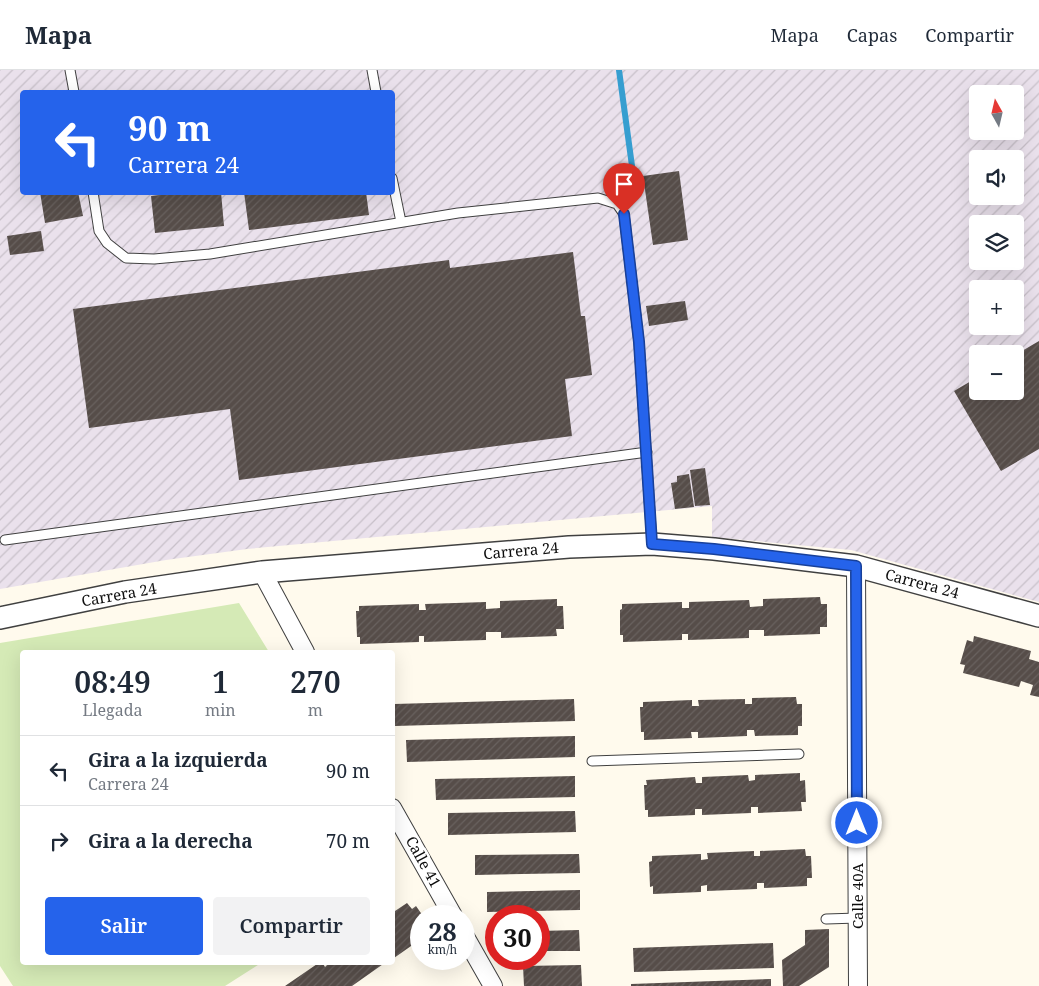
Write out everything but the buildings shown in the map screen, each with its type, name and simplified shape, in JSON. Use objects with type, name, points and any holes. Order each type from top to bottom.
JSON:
[{"type":"street","name":"Carrera 24","points":[[0,618],[126,592],[262,572],[568,547],[652,544],[714,549],[856,566],[1039,616]]},
{"type":"street","name":"Calle 40A","points":[[855,984],[858,918],[856,566]]},
{"type":"street","points":[[262,572],[305,650]]},
{"type":"street","name":"Calle 41","points":[[395,813],[448,905]]},
{"type":"street","points":[[475,954],[493,986]]},
{"type":"lane","points":[[70,70],[74,90]]},
{"type":"lane","points":[[372,70],[376,90]]},
{"type":"lane","points":[[395,193],[401,222]]},
{"type":"lane","points":[[94,195],[100,230],[107,243],[126,258],[154,259],[210,254],[323,237],[458,213],[598,198],[617,204],[624,214],[639,342],[652,544]]},
{"type":"lane","points":[[5,540],[647,452]]},
{"type":"lane","points":[[592,761],[798,754]]},
{"type":"lane","points":[[826,919],[858,918]]},
{"type":"shaded area","points":[[0,70],[1039,70],[1039,602],[851,550],[712,537],[712,506],[247,549],[166,560],[0,589]]},
{"type":"green space","points":[[239,603],[268,650],[20,650],[20,965],[258,965],[225,986],[13,986],[0,966],[0,643]]},
{"type":"waterway","points":[[619,70],[632,166]]},
{"type":"route","points":[[624,214],[639,342],[652,544],[714,549],[856,566],[857,823]]}]
